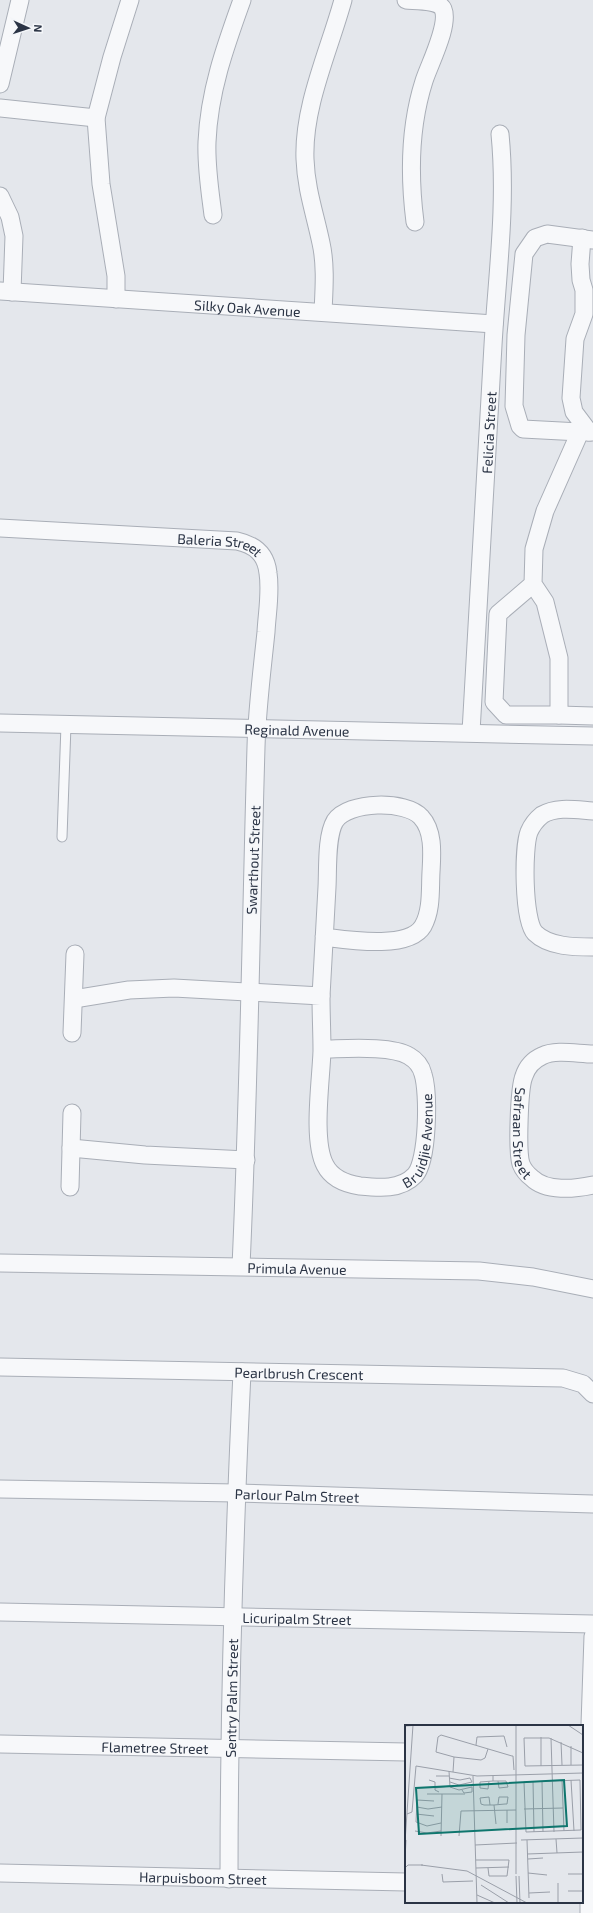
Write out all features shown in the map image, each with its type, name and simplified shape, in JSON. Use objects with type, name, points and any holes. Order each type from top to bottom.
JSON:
[{"type":"street","points":[[0,84],[20,0]]},
{"type":"street","points":[[116,299],[116,276],[101,184],[96,118],[112,57],[130,0]]},
{"type":"street","points":[[213,215],[208,176],[207,144],[210,107],[220,64],[242,0]]},
{"type":"street","points":[[324,312],[323,256],[307,190],[306,137],[312,103],[343,0]]},
{"type":"street","points":[[406,0],[438,4],[443,8],[445,16],[441,34],[422,88],[412,143],[411,191],[416,222]]},
{"type":"street","points":[[0,108],[96,118]]},
{"type":"street","name":"Felicia Street","points":[[471,732],[494,324],[502,222],[504,178],[500,134]]},
{"type":"street","points":[[0,196],[10,217],[14,236],[6,292]]},
{"type":"street","points":[[547,234],[588,239],[580,264],[581,280],[584,290],[584,314],[575,338],[571,398],[574,412],[587,432],[523,429],[520,426],[514,406],[516,335],[524,254],[535,238],[547,234]]},
{"type":"street","name":"Silky Oak Avenue","points":[[6,292],[494,324]]},
{"type":"street","points":[[559,715],[559,658],[545,602],[533,584],[534,549],[544,511],[587,432]]},
{"type":"street","name":"Baleria Street","points":[[0,528],[238,541],[255,547],[261,552],[266,562],[268,573],[268,601],[257,727]]},
{"type":"street","points":[[533,584],[498,614],[494,702],[506,715],[593,716]]},
{"type":"street","name":"Reginald Avenue","points":[[0,723],[257,727],[593,736]]},
{"type":"street","name":"Swarthout Street","points":[[241,1266],[246,1160],[257,727]]},
{"type":"street","name":"Bruidjie Avenue","points":[[322,1049],[399,1051],[408,1055],[421,1067],[426,1088],[423,1156],[415,1175],[407,1181],[399,1185],[387,1187],[352,1184],[340,1180],[330,1174],[325,1165],[320,1152],[318,1135],[322,1049],[321,996],[328,857],[334,822],[346,811],[359,807],[402,807],[410,809],[420,815],[427,824],[431,835],[432,860],[428,911],[423,926],[416,933],[395,940],[367,941],[324,937]]},
{"type":"street","points":[[593,811],[553,811],[542,816],[533,825],[527,841],[526,906],[530,926],[540,937],[559,944],[593,947]]},
{"type":"street","points":[[72,1033],[75,954]]},
{"type":"street","points":[[74,998],[151,988],[321,996]]},
{"type":"street","name":"Safraan Street","points":[[593,1054],[550,1054],[537,1059],[529,1066],[524,1077],[520,1102],[520,1152],[523,1168],[538,1183],[551,1187],[568,1188],[593,1185]]},
{"type":"street","points":[[70,1187],[72,1113]]},
{"type":"street","points":[[71,1148],[137,1154],[246,1160]]},
{"type":"street","name":"Primula Avenue","points":[[0,1263],[479,1271],[533,1277],[593,1289]]},
{"type":"street","name":"Pearlbrush Crescent","points":[[0,1367],[563,1378],[583,1384],[593,1394]]},
{"type":"street","name":"Sentry Palm Street","points":[[229,1879],[229,1750],[236,1492],[242,1372]]},
{"type":"street","name":"Parlour Palm Street","points":[[0,1489],[236,1492],[593,1504]]},
{"type":"street","name":"Licuripalm Street","points":[[0,1612],[233,1618],[593,1624]]},
{"type":"street","points":[[590,1913],[586,1884],[588,1754],[593,1636]]},
{"type":"street","name":"Flametree Street","points":[[0,1744],[229,1750],[405,1752]]},
{"type":"street","name":"Harpuisboom Street","points":[[0,1873],[405,1882]]},
{"type":"lane","points":[[62,837],[66,725]]}]
